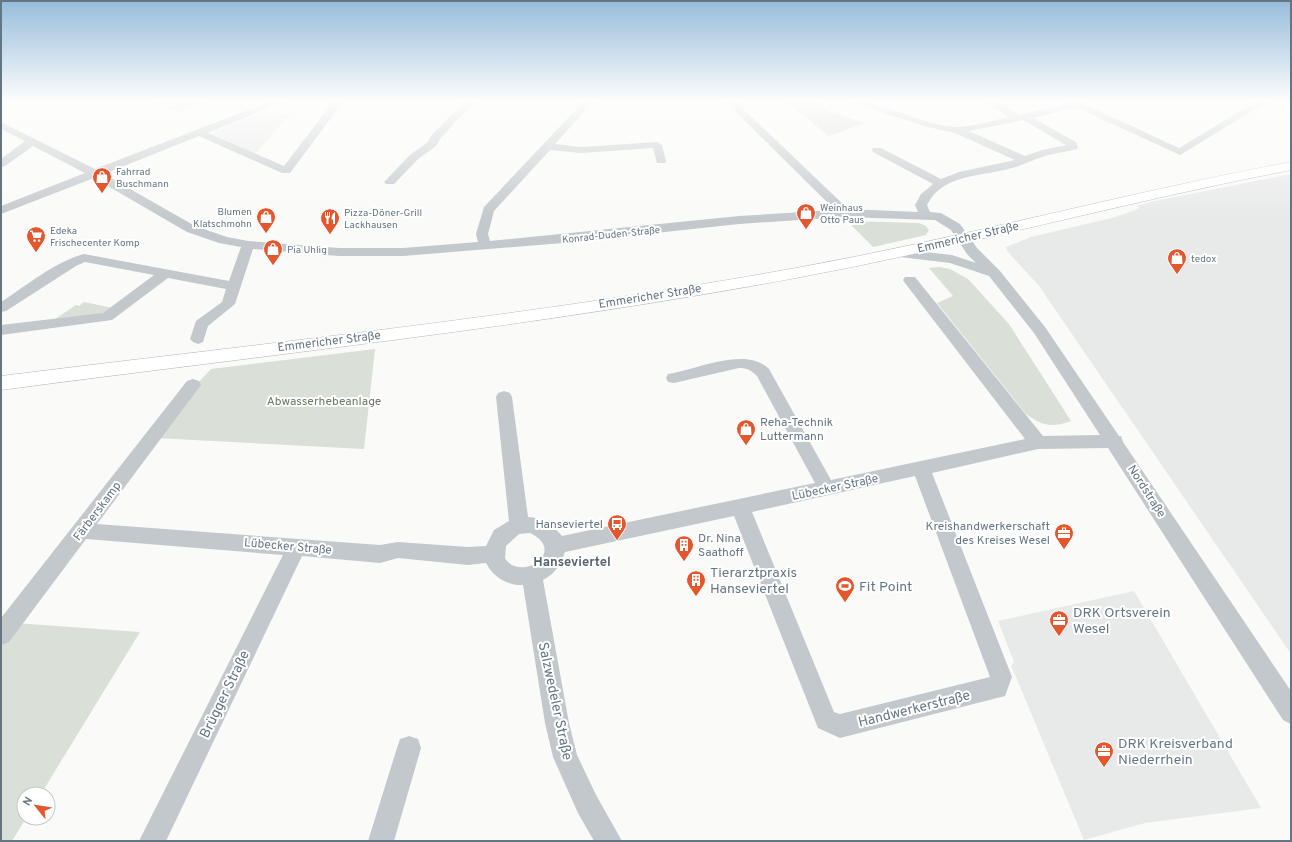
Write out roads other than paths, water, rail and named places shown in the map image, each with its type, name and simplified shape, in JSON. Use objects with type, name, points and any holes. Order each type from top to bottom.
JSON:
[{"type":"main road","name":"Emmericher Straße","points":[[1,383],[424,329],[618,302],[794,273],[897,253],[1198,183],[1291,166]]},
{"type":"street","points":[[1,164],[32,141]]},
{"type":"street","name":"Konrad-Duden-Straße","points":[[33,141],[94,173],[191,229],[224,240],[248,245],[339,252],[403,252],[570,238],[739,220],[845,213],[874,215],[925,214],[937,216],[956,227],[964,238]]},
{"type":"street","points":[[1,210],[174,141]]},
{"type":"street","points":[[219,141],[286,171],[308,141]]},
{"type":"street","points":[[390,182],[414,157],[432,144],[433,141]]},
{"type":"street","points":[[485,245],[482,234],[488,210],[551,141]]},
{"type":"street","points":[[771,141],[845,213]]},
{"type":"street","points":[[983,141],[1024,160]]},
{"type":"street","points":[[925,214],[921,205],[931,190],[940,183],[963,174],[1008,166],[1046,152],[1073,147],[1072,144],[1067,141]]},
{"type":"street","points":[[1157,141],[1180,152],[1197,141]]},
{"type":"street","points":[[547,146],[581,150],[658,144],[660,161]]},
{"type":"street","points":[[877,150],[940,183]]},
{"type":"street","name":"Nordstraße","points":[[964,238],[972,251],[995,274],[1040,330],[1291,712]]},
{"type":"street","points":[[198,339],[201,324],[228,304],[248,245]]},
{"type":"street","points":[[897,253],[952,259],[995,274]]},
{"type":"street","points":[[1,308],[71,263],[84,258],[235,286]]},
{"type":"street","points":[[1,330],[107,317],[165,273]]},
{"type":"street","points":[[910,280],[1038,443]]},
{"type":"street","points":[[674,378],[739,363],[749,364],[758,368],[763,373],[827,488]]},
{"type":"street","name":"Färberskamp","points":[[1,635],[193,385]]},
{"type":"street","points":[[504,397],[519,526]]},
{"type":"street","name":"Lübecker Straße","points":[[556,546],[1038,443],[1114,441]]},
{"type":"street","name":"Handwerkerstraße","points":[[740,507],[826,720],[840,726],[997,688],[1001,677],[921,468]]},
{"type":"street","points":[[532,525],[544,528],[552,536],[556,546],[555,555],[550,564],[542,571],[532,576],[513,577],[498,568],[493,554],[496,542],[506,532],[519,526],[532,525]]},
{"type":"street","name":"Lübecker Straße","points":[[82,531],[380,554],[398,550],[468,556],[493,554]]},
{"type":"street","name":"Brügger Straße","points":[[152,841],[297,547]]},
{"type":"street","name":"Salzwedeler Straße","points":[[532,576],[557,723],[565,758],[587,804],[609,841]]},
{"type":"street","points":[[381,841],[409,748]]},
{"type":"place","name":"Fahrrad Buschmann","points":[[102,194]]},
{"type":"place","name":"Weinhaus Otto Paus","points":[[806,230]]},
{"type":"place","name":"Blumen Klatschmohn","points":[[266,234]]},
{"type":"place","name":"Pizza-Döner-Grill Lackhausen","points":[[330,235]]},
{"type":"place","name":"Edeka Frischecenter Komp","points":[[36,253]]},
{"type":"place","name":"Pia Uhlig","points":[[273,266]]},
{"type":"place","name":"tedox","points":[[1177,275]]},
{"type":"place","name":"Reha-Technik Luttermann","points":[[746,446]]},
{"type":"place","name":"Hanseviertel","points":[[617,541]]},
{"type":"place","name":"Kreishandwerkerschaft des Kreises Wesel","points":[[1064,550]]},
{"type":"place","name":"Dr. Nina Saathoff","points":[[684,562]]},
{"type":"place","name":"Tierarztpraxis Hanseviertel","points":[[696,597]]},
{"type":"place","name":"Fit Point","points":[[845,603]]},
{"type":"place","name":"DRK Ortsverein Wesel","points":[[1059,637]]},
{"type":"place","name":"DRK Kreisverband Niederrhein","points":[[1104,768]]},
{"type":"district","name":"Hanseviertel","points":[[572,561]]},
{"type":"park label","name":"Abwasserhebeanlage","points":[[324,401]]}]
